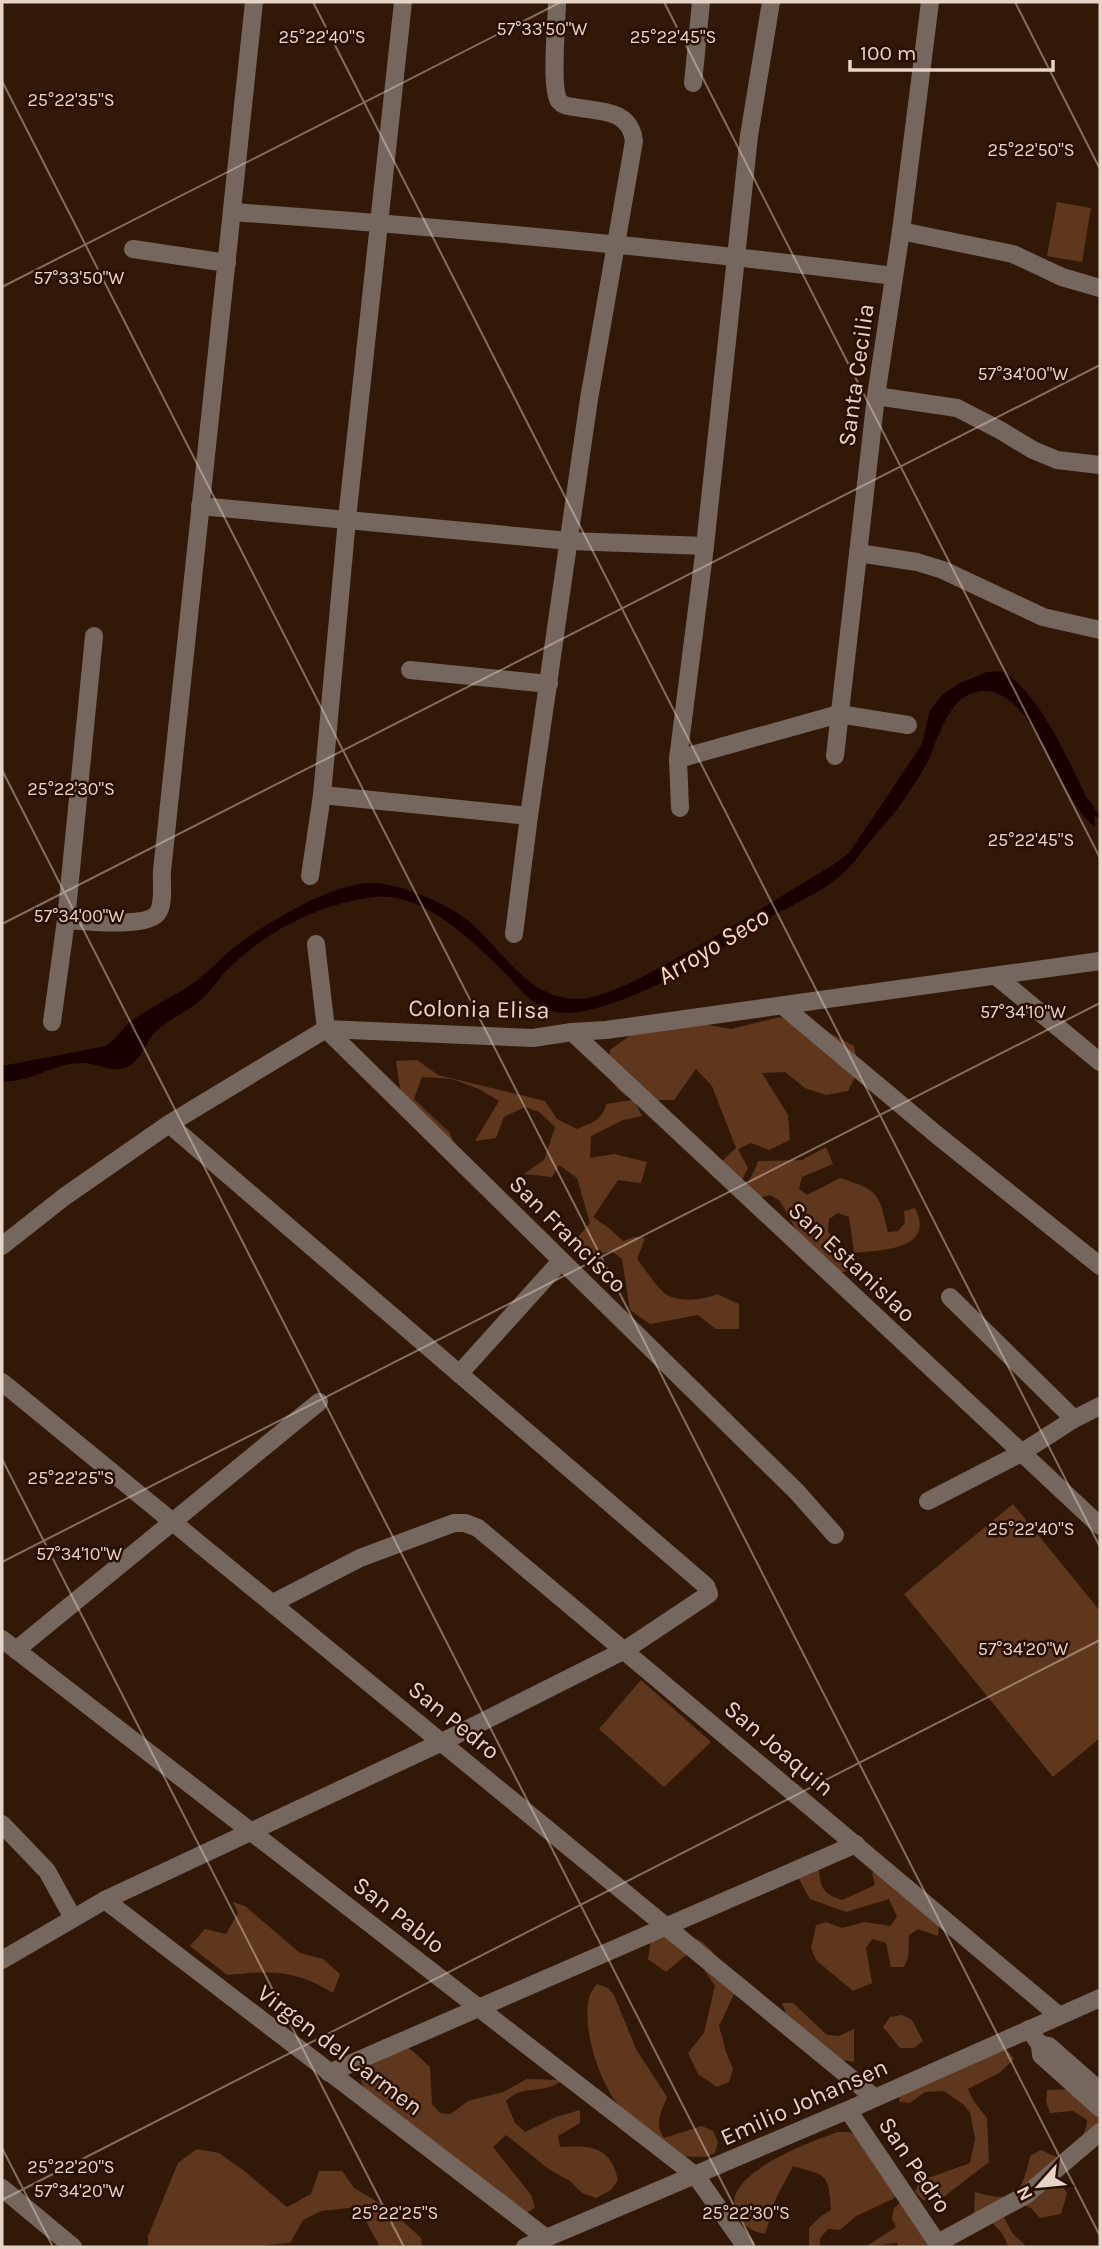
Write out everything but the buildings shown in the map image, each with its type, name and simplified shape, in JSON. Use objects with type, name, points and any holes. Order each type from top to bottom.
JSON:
[{"type":"street","points":[[65,920],[140,922],[156,914],[161,906],[162,871],[254,2]]},
{"type":"street","points":[[310,876],[322,795],[378,222],[403,2]]},
{"type":"street","points":[[514,934],[589,399],[634,141],[629,123],[621,117],[565,105],[558,98],[554,83],[557,2]]},
{"type":"street","points":[[694,83],[701,2]]},
{"type":"street","points":[[680,808],[678,759],[705,546],[749,136],[771,2]]},
{"type":"street","name":"Santa Cecilia","points":[[835,757],[876,396],[901,231],[930,2]]},
{"type":"street","points":[[232,212],[378,222],[615,244],[894,276]]},
{"type":"street","points":[[901,231],[1013,254],[1062,277],[1100,288]]},
{"type":"street","points":[[133,249],[227,263]]},
{"type":"street","points":[[876,396],[957,408],[1033,450],[1057,460],[1100,465]]},
{"type":"street","points":[[200,506],[569,541],[705,546]]},
{"type":"street","points":[[858,553],[917,562],[943,570],[1043,617],[1100,631]]},
{"type":"street","points":[[52,1022],[94,636]]},
{"type":"street","points":[[410,670],[549,684]]},
{"type":"street","points":[[678,759],[839,714],[908,725]]},
{"type":"street","points":[[322,795],[529,816]]},
{"type":"street","points":[[2,1246],[64,1196],[169,1124],[327,1029],[316,944]]},
{"type":"street","name":"Colonia Elisa","points":[[327,1029],[533,1038],[1100,961]]},
{"type":"street","points":[[996,976],[1100,1062]]},
{"type":"street","points":[[783,1006],[1100,1266]]},
{"type":"street","name":"San Francisco","points":[[327,1029],[797,1492],[835,1535]]},
{"type":"street","name":"San Estanislao","points":[[572,1032],[1100,1526]]},
{"type":"street","points":[[2,1960],[105,1900],[442,1742],[625,1650],[708,1596],[708,1589],[169,1124]]},
{"type":"street","points":[[459,1374],[561,1261]]},
{"type":"street","points":[[950,1297],[1074,1419]]},
{"type":"street","name":"San Pedro","points":[[2,1382],[875,2098]]},
{"type":"street","points":[[9,1645],[173,1521],[319,1402]]},
{"type":"street","points":[[928,1501],[1021,1453],[1074,1419],[1100,1406]]},
{"type":"street","name":"San Joaquin","points":[[273,1603],[360,1558],[454,1523],[465,1523],[478,1528],[1058,2015]]},
{"type":"street","name":"San Pablo","points":[[9,1645],[696,2176],[746,2247]]},
{"type":"street","points":[[2,1824],[47,1871],[73,1918]]},
{"type":"street","points":[[329,2073],[856,1844]]},
{"type":"street","name":"Virgen del Carmen","points":[[105,1900],[552,2240]]},
{"type":"street","name":"Emilio Johansen","points":[[525,2247],[552,2240],[1100,1997]]},
{"type":"street","points":[[1029,2029],[1040,2045],[1041,2055],[1100,2108]]},
{"type":"street","points":[[1040,2045],[1049,2046],[1100,2091]]},
{"type":"street","name":"San Pedro","points":[[848,2110],[939,2245]]},
{"type":"street","points":[[939,2245],[1026,2195],[1100,2132]]},
{"type":"street","points":[[2,2188],[73,2247]]},
{"type":"shaded area","points":[[1057,202],[1091,208],[1082,262],[1047,256]]},
{"type":"shaded area","points":[[657,1016],[731,1029],[780,1017],[833,1035],[854,1046],[859,1070],[848,1091],[826,1095],[805,1088],[785,1072],[762,1073],[788,1115],[790,1140],[769,1150],[751,1143],[738,1149],[748,1168],[739,1187],[722,1161],[736,1148],[712,1086],[696,1069],[674,1100],[634,1100],[642,1116],[623,1120],[591,1136],[590,1158],[614,1154],[647,1162],[641,1183],[618,1180],[593,1217],[623,1241],[634,1237],[645,1238],[637,1259],[655,1284],[667,1295],[688,1300],[717,1294],[739,1304],[739,1329],[716,1329],[698,1315],[650,1324],[630,1310],[622,1259],[612,1251],[586,1257],[573,1243],[590,1223],[577,1178],[559,1165],[552,1177],[524,1174],[544,1160],[555,1127],[539,1112],[525,1107],[504,1117],[496,1138],[475,1141],[499,1101],[479,1089],[452,1079],[422,1077],[414,1099],[450,1133],[458,1155],[403,1108],[396,1061],[417,1060],[438,1075],[545,1101],[557,1119],[577,1129],[599,1117],[606,1104],[632,1100],[619,1090],[612,1080],[610,1050]]},
{"type":"shaded area","points":[[826,1147],[833,1164],[802,1177],[799,1189],[807,1195],[840,1178],[863,1186],[875,1195],[888,1232],[898,1231],[905,1223],[904,1211],[915,1208],[920,1222],[918,1232],[912,1240],[903,1245],[854,1253],[849,1217],[838,1213],[829,1219],[828,1231],[847,1259],[847,1271],[839,1273],[810,1255],[780,1201],[770,1195],[758,1198],[746,1193],[758,1161],[802,1160]]},
{"type":"shaded area","points":[[1013,1504],[1100,1611],[1100,1738],[1053,1777],[904,1594]]},
{"type":"shaded area","points":[[641,1680],[711,1742],[664,1787],[599,1729]]},
{"type":"shaded area","points":[[818,1864],[823,1888],[829,1895],[842,1900],[875,1885],[872,1873],[880,1864],[939,1924],[938,1936],[918,1929],[909,1935],[908,1958],[904,1967],[891,1967],[886,1943],[872,1939],[866,1948],[872,1983],[853,1991],[816,1960],[811,1948],[816,1925],[826,1922],[842,1928],[865,1922],[890,1926],[897,1917],[889,1899],[846,1912],[810,1899],[799,1879],[800,1865]]},
{"type":"shaded area","points":[[233,1902],[245,1906],[300,1953],[323,1959],[340,1974],[333,1993],[294,1976],[256,1973],[227,1975],[190,1946],[205,1929],[226,1934],[238,1913]]},
{"type":"shaded area","points":[[663,1926],[701,1941],[712,1951],[733,1983],[734,1994],[719,2026],[733,2069],[729,2082],[717,2087],[698,2074],[688,2053],[704,2033],[715,1986],[697,1959],[686,1955],[666,1972],[648,1959],[652,1935]]},
{"type":"shaded area","points":[[597,1984],[608,1988],[614,1995],[636,2049],[667,2097],[659,2123],[664,2138],[702,2126],[713,2131],[718,2142],[715,2153],[706,2157],[669,2156],[627,2116],[614,2099],[600,2072],[588,2026],[589,1998]]},
{"type":"shaded area","points":[[782,2003],[793,2003],[827,2035],[839,2036],[854,2029],[854,2062],[836,2059],[790,2023]]},
{"type":"shaded area","points":[[902,2015],[912,2020],[923,2041],[914,2048],[900,2048],[883,2027],[890,2017]]},
{"type":"shaded area","points":[[383,2039],[403,2044],[430,2067],[432,2104],[440,2113],[451,2114],[468,2101],[503,2092],[527,2079],[563,2080],[548,2088],[520,2092],[506,2101],[515,2123],[525,2132],[556,2117],[580,2110],[580,2123],[558,2136],[560,2147],[598,2150],[610,2160],[618,2180],[611,2190],[596,2198],[582,2193],[570,2181],[550,2170],[506,2135],[493,2147],[531,2195],[535,2207],[526,2214],[448,2169],[393,2131],[364,2088],[360,2071],[362,2063],[373,2047]]},
{"type":"shaded area","points":[[1007,2050],[1014,2059],[999,2073],[968,2089],[987,2118],[989,2162],[937,2202],[923,2200],[915,2192],[920,2181],[970,2163],[975,2139],[970,2113],[964,2105],[944,2091],[925,2092],[910,2103],[899,2102],[901,2089],[983,2053]]},
{"type":"shaded area","points":[[1069,2089],[1100,2107],[1100,2144],[1092,2145],[1054,2174],[1067,2193],[1061,2214],[1040,2218],[1031,2208],[1021,2204],[1002,2214],[1013,2234],[1027,2247],[1008,2247],[995,2226],[974,2214],[975,2192],[999,2197],[1014,2193],[1024,2179],[1030,2156],[1041,2150],[1061,2159],[1075,2147],[1082,2137],[1087,2120],[1073,2111],[1050,2113],[1046,2101],[1047,2090]]},
{"type":"shaded area","points":[[837,2132],[849,2132],[860,2137],[899,2189],[893,2199],[856,2216],[840,2230],[828,2229],[820,2238],[820,2247],[809,2247],[809,2228],[831,2210],[829,2188],[819,2174],[793,2166],[776,2198],[765,2234],[751,2230],[744,2224],[736,2212],[735,2198],[741,2185],[754,2173],[789,2152]]},
{"type":"shaded area","points":[[197,2149],[219,2153],[287,2207],[311,2194],[319,2171],[342,2171],[354,2188],[391,2210],[421,2238],[422,2247],[380,2247],[358,2207],[321,2211],[303,2220],[290,2243],[262,2247],[148,2247],[148,2236],[178,2163]]},
{"type":"shaded area","points":[[902,2201],[939,2247],[899,2247],[897,2243],[865,2247],[896,2227],[892,2219],[894,2208]]},
{"type":"water","points":[[1001,671],[1028,694],[1051,727],[1086,797],[1094,806],[1095,827],[1069,793],[1029,722],[1013,704],[996,693],[976,692],[966,696],[950,712],[926,765],[909,792],[844,872],[823,888],[767,919],[689,969],[634,995],[580,1012],[551,1011],[535,1003],[485,954],[441,918],[408,901],[373,897],[312,913],[257,944],[225,972],[202,999],[156,1031],[138,1058],[125,1068],[113,1069],[76,1063],[23,1079],[2,1082],[2,1066],[106,1046],[129,1023],[192,984],[249,936],[318,897],[353,885],[380,883],[394,886],[423,895],[450,909],[471,923],[521,974],[550,993],[567,998],[586,998],[617,989],[710,940],[849,853],[922,744],[930,710],[942,695],[958,684],[987,672]]},
{"type":"waterway","name":"Arroyo Seco","points":[[1092,811],[1100,816]]}]
